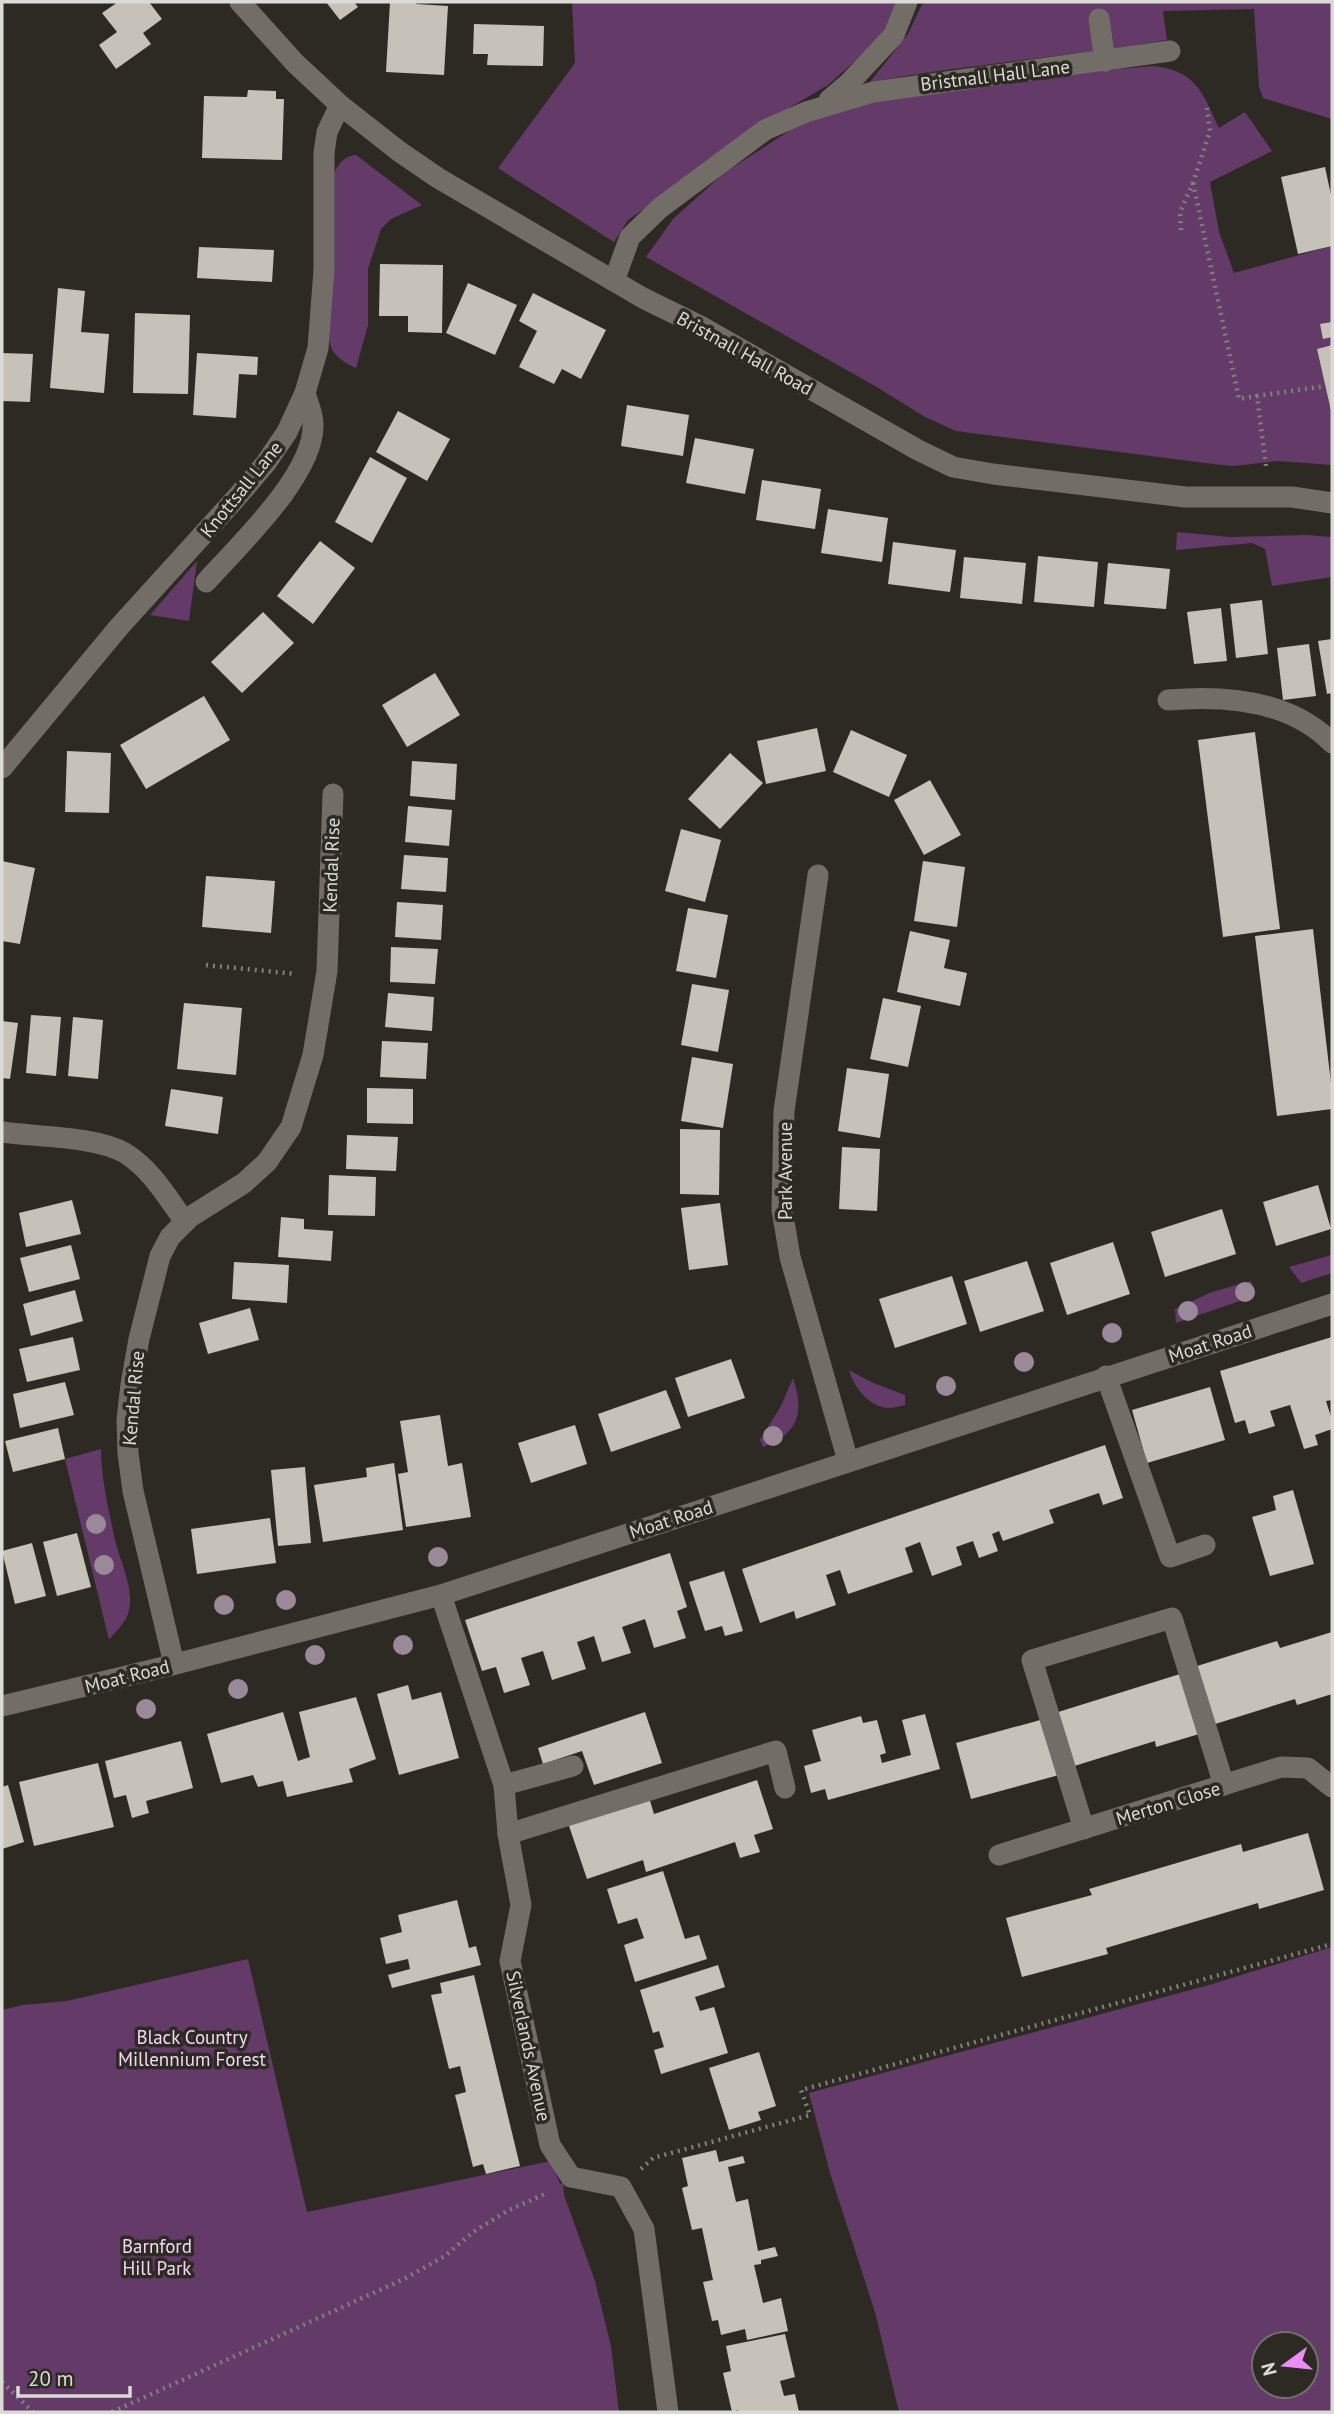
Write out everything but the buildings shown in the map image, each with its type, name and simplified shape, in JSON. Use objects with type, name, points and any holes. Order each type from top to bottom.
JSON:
[{"type":"street","name":"Bristnall Hall Road","points":[[240,2],[295,63],[340,105],[438,178],[614,281],[953,467],[1185,497],[1292,497],[1332,503]]},
{"type":"street","name":"Bristnall Hall Lane","points":[[821,107],[849,83],[894,35],[907,2]]},
{"type":"street","points":[[1099,19],[1105,61]]},
{"type":"street","name":"Bristnall Hall Lane","points":[[614,281],[630,237],[660,208],[765,130],[821,107],[873,92],[1170,51]]},
{"type":"street","name":"Knottsall Lane","points":[[2,768],[118,627],[208,531],[258,472],[287,432],[305,393],[318,348],[324,270],[324,153],[327,132],[340,105]]},
{"type":"street","points":[[206,582],[293,482],[314,426],[305,393]]},
{"type":"street","points":[[258,472],[284,494]]},
{"type":"street","points":[[208,531],[230,554]]},
{"type":"street","points":[[1168,699],[1208,696],[1290,713],[1332,743]]},
{"type":"street","name":"Kendal Rise","points":[[174,1664],[133,1492],[128,1453],[127,1420],[136,1350],[160,1256],[170,1237],[185,1222],[244,1183],[267,1162],[291,1127],[313,1055],[326,977],[333,794]]},
{"type":"street","name":"Park Avenue","points":[[818,875],[784,1111],[782,1210],[790,1257],[848,1461]]},
{"type":"street","points":[[2,1132],[105,1144],[124,1153],[151,1176],[185,1222]]},
{"type":"street","name":"Moat Road","points":[[2,1706],[441,1595],[1332,1304]]},
{"type":"street","points":[[1106,1376],[1170,1557],[1205,1545]]},
{"type":"street","name":"Silverlands Avenue","points":[[441,1595],[504,1786],[508,1834],[521,1905],[510,1961],[550,2145],[571,2177],[621,2187]]},
{"type":"street","points":[[1084,1829],[1032,1660],[1172,1618],[1224,1785]]},
{"type":"street","points":[[508,1834],[776,1751],[785,1788]]},
{"type":"street","points":[[504,1786],[573,1766]]},
{"type":"street","name":"Merton Close","points":[[999,1856],[1280,1768],[1308,1768],[1332,1787]]},
{"type":"street","points":[[621,2187],[644,2229],[668,2412]]},
{"type":"path","points":[[1181,230],[1180,212],[1193,183],[1210,131],[1208,108]]},
{"type":"path","points":[[1193,183],[1240,399],[1325,386]]},
{"type":"path","points":[[1257,396],[1266,466]]},
{"type":"path","points":[[206,965],[326,977]]},
{"type":"path","points":[[621,2187],[653,2158],[810,2115],[802,2090],[1332,1944]]},
{"type":"path","points":[[112,2412],[404,2279],[445,2256],[473,2232],[507,2211],[553,2190]]},
{"type":"path","points":[[2,2382],[33,2412]]},
{"type":"green space","points":[[572,2],[899,2],[884,35],[828,85],[789,108],[628,220],[614,242],[498,168],[575,63]]},
{"type":"green space","points":[[923,2],[1332,2],[1332,119],[1263,98],[1259,87],[1254,9],[1163,11],[1167,40],[870,82],[908,34]]},
{"type":"green space","points":[[1153,66],[1189,78],[1202,94],[1219,128],[1245,112],[1272,151],[1210,182],[1219,232],[1234,273],[1332,246],[1332,345],[1317,349],[1332,416],[1332,465],[1278,461],[1233,466],[956,431],[925,417],[646,257],[673,219],[724,173],[800,124],[855,102]]},
{"type":"green space","points":[[356,155],[422,205],[391,219],[381,229],[368,269],[368,325],[356,368],[337,356],[331,347],[329,336],[332,176],[344,159]]},
{"type":"green space","points":[[1177,532],[1230,537],[1332,537],[1332,577],[1272,586],[1265,549],[1252,543],[1176,550]]},
{"type":"green space","points":[[197,561],[189,621],[150,615]]},
{"type":"green space","points":[[1332,1255],[1332,1273],[1301,1283],[1289,1267]]},
{"type":"green space","points":[[1251,1281],[1254,1296],[1176,1323],[1175,1309],[1212,1292]]},
{"type":"green space","points":[[849,1370],[905,1395],[905,1405],[888,1408],[874,1404],[858,1389]]},
{"type":"green space","points":[[793,1378],[798,1402],[796,1421],[784,1435],[763,1447],[760,1440],[781,1406]]},
{"type":"green space","points":[[101,1449],[108,1506],[130,1596],[127,1617],[109,1640],[65,1459]]},
{"type":"green space","points":[[1332,1947],[1332,2412],[899,2412],[875,2312],[830,2173],[809,2093],[1209,1985]]},
{"type":"green space","name":"Barnford Hill Park","points":[[248,1959],[307,2212],[551,2161],[560,2184],[563,2183],[564,2195],[595,2281],[611,2346],[619,2412],[2,2412],[2,2010],[67,2001]]},
{"type":"park label","name":"Black Country Millennium Forest","points":[[192,2048]]}]
